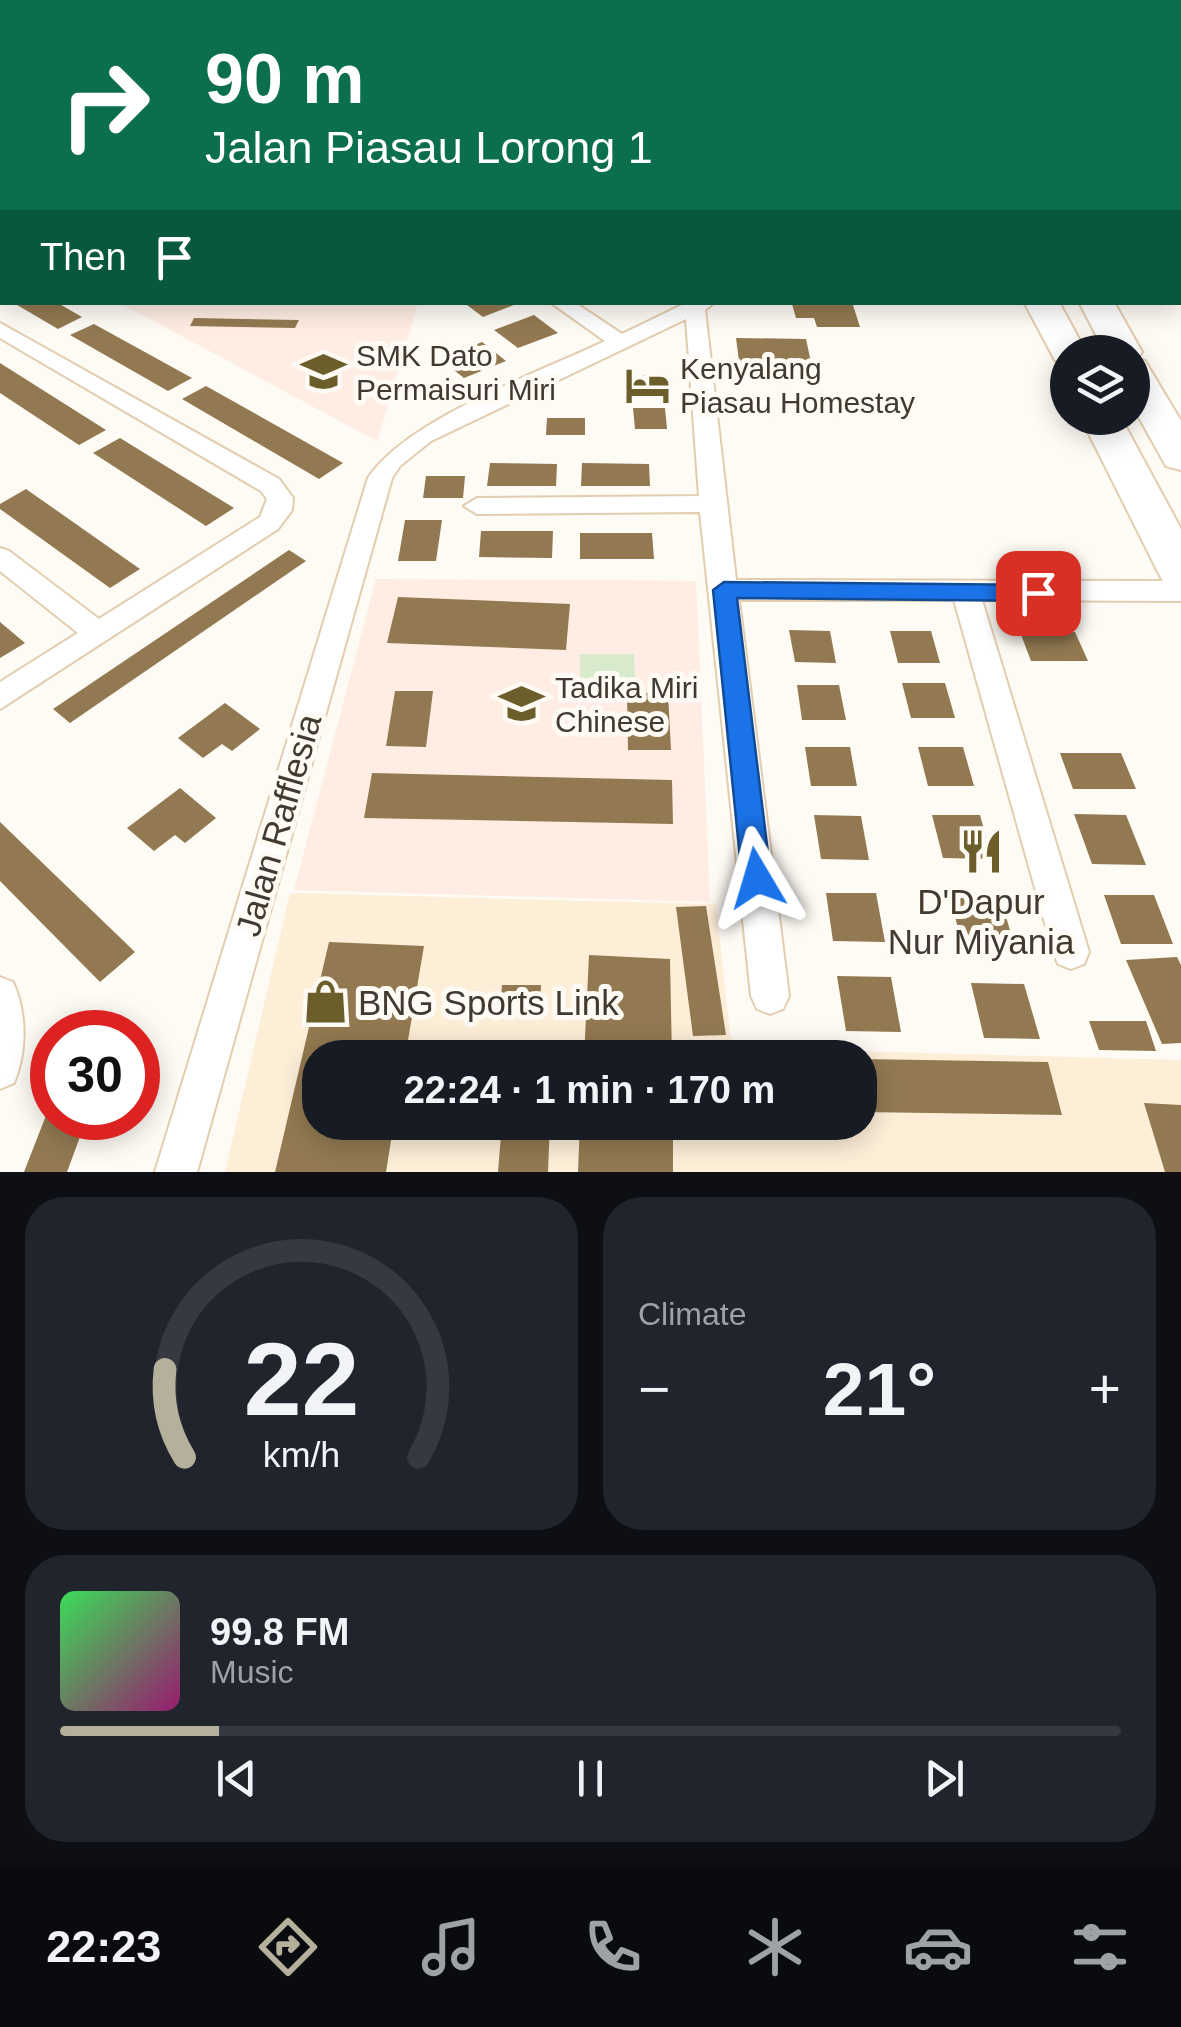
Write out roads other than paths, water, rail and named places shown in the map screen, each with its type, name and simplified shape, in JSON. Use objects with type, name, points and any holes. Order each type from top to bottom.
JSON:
[{"type":"highway","points":[[1043,305],[1059,335]]},
{"type":"highway","points":[[1098,305],[1114,335]]},
{"type":"highway","points":[[1150,401],[1181,457]]},
{"type":"highway","points":[[1111,435],[1181,572]]},
{"type":"street","points":[[564,305],[623,344],[700,305],[712,504],[770,996]]},
{"type":"street","points":[[0,328],[270,486],[280,498],[279,510],[269,523],[0,697]]},
{"type":"street","name":"Jalan Rafflesia","points":[[176,1172],[380,478],[391,461],[423,436],[623,344]]},
{"type":"street","points":[[477,506],[712,504]]},
{"type":"street","points":[[0,557],[98,633]]},
{"type":"street","points":[[724,590],[966,594],[1181,591]]},
{"type":"street","points":[[966,594],[1071,952]]},
{"type":"street","points":[[0,995],[5,1024],[0,1069]]},
{"type":"place","name":"SMK Dato Permaisuri Miri","points":[[323,372]]},
{"type":"place","name":"Kenyalang Piasau Homestay","points":[[647,385]]},
{"type":"place","name":"Tadika Miri Chinese","points":[[522,704]]},
{"type":"place","name":"D'Dapur Nur Miyania","points":[[981,851]]},
{"type":"place","name":"BNG Sports Link","points":[[325,1002]]}]
